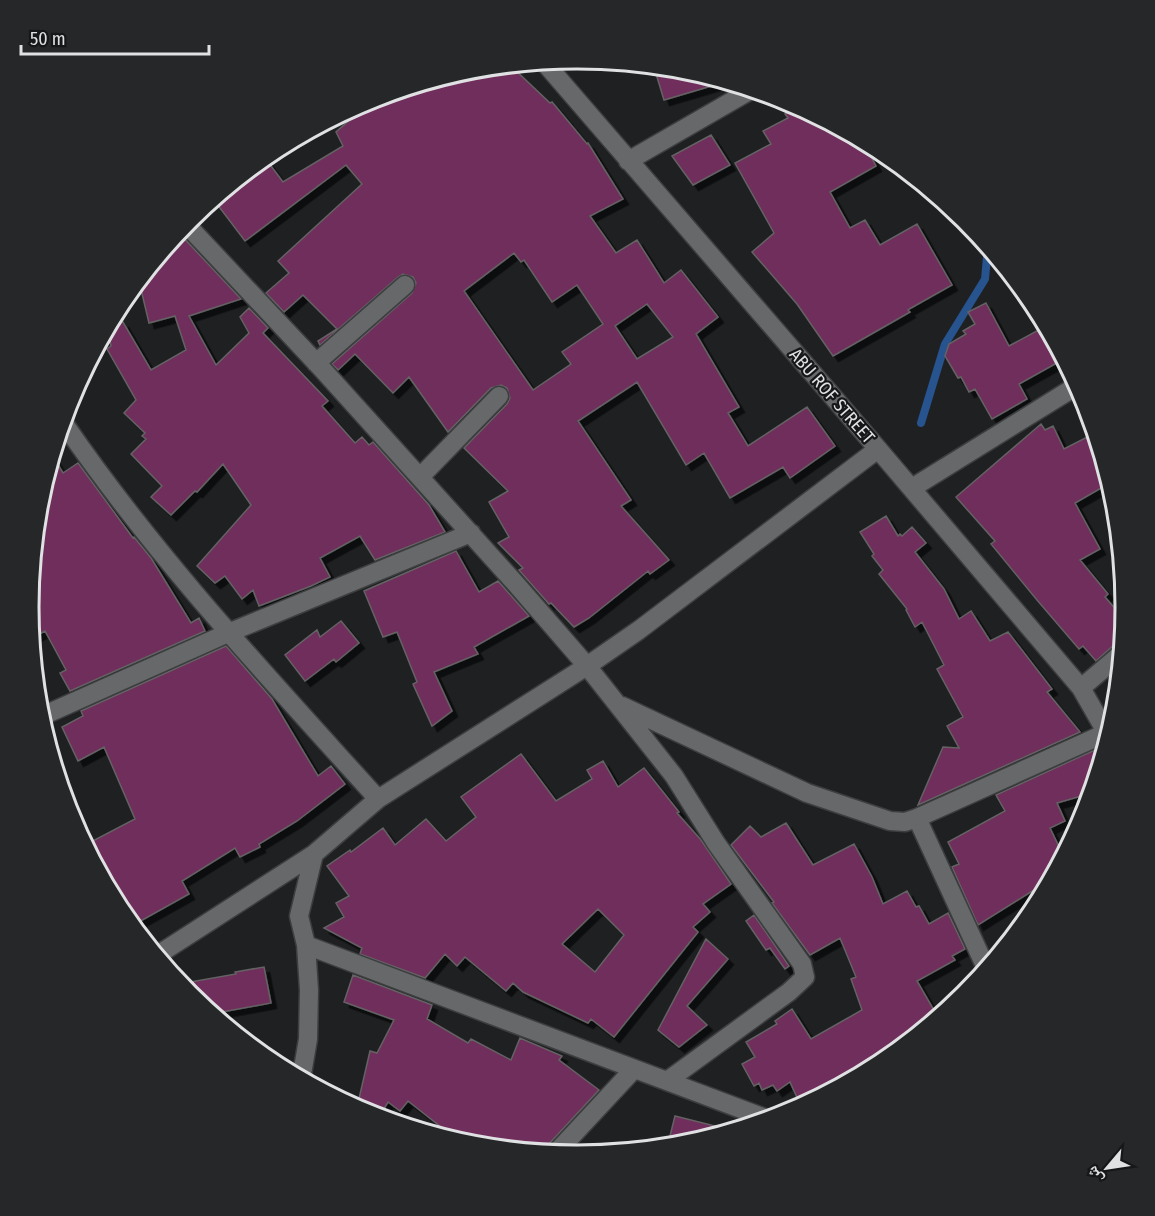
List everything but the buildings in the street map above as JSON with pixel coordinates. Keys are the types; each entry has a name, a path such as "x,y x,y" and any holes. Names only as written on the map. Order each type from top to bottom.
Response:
{"street":[{"name":"ABU ROF STREET","path":"551,70 1082,688 1103,727"},
{"path":"628,161 739,94"},
{"path":"193,231 471,533 619,704 674,776 717,843 802,964 805,977 789,992 667,1081"},
{"path":"316,363 405,285"},
{"path":"912,488 1070,391"},
{"path":"420,477 499,396"},
{"path":"69,431 128,511 228,633 378,799"},
{"path":"163,951 314,854 378,799 587,666 639,630 878,449"},
{"path":"49,713 228,633 471,533"},
{"path":"1082,688 1113,661"},
{"path":"619,704 807,793 890,821 905,822 917,818 1100,738"},
{"path":"917,818 983,962"},
{"path":"303,1071 308,1039 306,945 300,916 314,854"},
{"path":"306,945 758,1115"},
{"path":"563,1146 634,1069"}],"waterway":[{"path":"921,423 945,344 985,279 987,259"}]}
